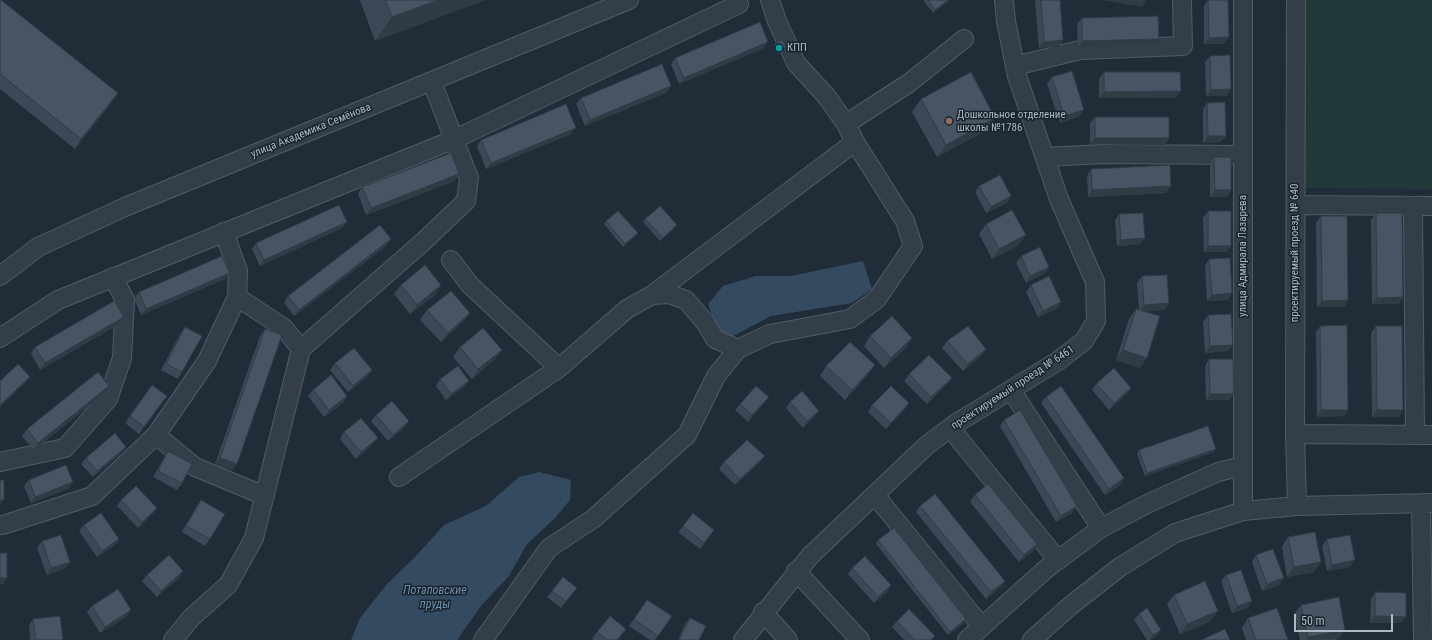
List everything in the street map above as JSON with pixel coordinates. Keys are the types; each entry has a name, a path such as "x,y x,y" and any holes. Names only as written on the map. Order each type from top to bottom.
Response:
{"street":[{"name":"улица Академика Семёнова","path":"0,276 38,247 125,207 629,0"},
{"path":"483,640 549,548 593,519 687,435 716,376 738,349 770,334 850,319 877,299 913,246 905,221 855,142 846,124 827,97 796,62 777,21 770,0"},
{"name":"проектируемый проезд № 6461","path":"743,640 763,612 810,556 926,446 950,428 1058,361 1084,341 1096,321 1095,282 1059,199 1044,157 1015,66 1006,21 1004,0"},
{"path":"1015,66 1080,50 1183,46 1182,0"},
{"name":"улица Адмирала Лазарева","path":"1243,0 1243,511"},
{"name":"проектируемый проезд № 640","path":"1296,0 1295,434 1297,506"},
{"path":"0,338 58,300 455,139 738,2"},
{"path":"846,124 909,83 964,39"},
{"path":"173,640 192,618 228,585 254,538 301,349 466,201 469,178 432,82"},
{"path":"399,477 559,368 627,309 652,295 855,142"},
{"path":"1044,157 1104,154 1243,155"},
{"path":"1296,205 1432,206"},
{"path":"1295,434 1424,435 1413,206"},
{"path":"0,525 3,526 92,496 156,435 207,361 237,297 238,271 224,232"},
{"path":"451,260 470,285 559,368"},
{"path":"0,462 65,448 108,399 122,358 125,300 113,277"},
{"path":"652,295 669,294 686,300 705,322 715,339 738,349"},
{"path":"237,297 284,328 301,349"},
{"path":"1011,390 1101,528"},
{"path":"950,428 1058,560"},
{"path":"156,435 195,467 265,496"},
{"path":"967,640 1058,560 1101,528 1149,503 1218,472 1243,466"},
{"path":"876,495 982,627"},
{"path":"1032,640 1070,606 1120,567 1175,533 1243,511 1297,506 1427,503 1423,640"},
{"path":"796,572 860,640"},
{"path":"763,612 788,640"}],"green space":[{"path":"1301,0 1432,0 1432,189 1302,188"}],"water":[{"path":"863,261 872,289 852,303 771,316 729,338 718,331 708,304 723,286 756,276 791,276"},
{"name":"Потаповские пруды","path":"539,472 571,480 570,500 555,518 527,544 509,576 481,606 457,640 351,640 360,618 387,584 414,558 444,525 486,506 519,477"}],"building":[{"path":"0,0 118,93 81,139 0,74"},
{"path":"385,0 438,0 392,17"},
{"path":"928,0 948,0 935,10"},
{"path":"1041,0 1060,0 1063,40 1044,42"},
{"path":"1208,0 1228,0 1229,37 1209,38"},
{"path":"1158,16 1159,39 1082,41 1082,18"},
{"path":"760,22 768,42 684,78 675,58"},
{"path":"783,40 786,48 780,50 776,42"},
{"path":"1230,55 1231,89 1211,90 1210,56"},
{"path":"662,64 671,86 590,120 581,98"},
{"path":"1072,71 1084,110 1064,116 1052,77"},
{"name":"Дошкольное отделение школы №1786","path":"971,72 995,118 946,145 921,99"},
{"path":"1104,72 1180,72 1181,91 1104,92"},
{"path":"1225,102 1226,136 1208,136 1207,103"},
{"path":"566,104 576,128 491,163 481,140"},
{"path":"1095,117 1169,117 1169,138 1095,138"},
{"path":"451,153 459,174 371,208 362,187"},
{"path":"1214,157 1231,157 1231,190 1215,190"},
{"path":"1170,165 1171,186 1092,190 1091,169"},
{"path":"1000,175 1011,196 991,207 979,186"},
{"path":"339,205 347,222 264,260 256,243"},
{"path":"660,206 677,225 663,238 645,219"},
{"path":"1012,210 1026,235 999,249 986,224"},
{"path":"618,211 638,233 625,244 606,221"},
{"path":"1208,211 1231,211 1231,246 1208,246"},
{"path":"1143,213 1145,238 1121,240 1119,214"},
{"path":"1376,213 1402,213 1403,297 1377,298"},
{"path":"1321,216 1347,216 1348,300 1322,301"},
{"path":"380,225 391,239 299,310 288,296"},
{"path":"1040,247 1049,267 1030,276 1021,256"},
{"path":"222,256 230,273 146,309 139,292"},
{"path":"1230,258 1232,293 1212,295 1209,259"},
{"path":"425,265 441,285 417,305 401,285"},
{"path":"1167,275 1169,303 1144,305 1142,276"},
{"path":"1049,276 1061,302 1043,311 1031,285"},
{"path":"451,291 470,313 448,333 427,310"},
{"path":"114,301 124,317 45,363 35,347"},
{"path":"1136,309 1160,316 1147,358 1123,350"},
{"path":"1231,314 1233,345 1210,346 1208,315"},
{"path":"892,316 912,338 891,358 870,336"},
{"path":"1347,325 1348,410 1321,410 1320,326"},
{"path":"968,326 986,349 968,364 947,341"},
{"path":"1376,326 1402,326 1403,410 1377,410"},
{"path":"185,327 202,336 182,372 166,364"},
{"path":"483,328 502,350 478,369 460,347"},
{"path":"265,329 282,335 237,464 220,458"},
{"path":"850,342 875,365 852,390 826,366"},
{"path":"354,348 372,370 353,386 335,363"},
{"path":"929,355 952,378 931,397 909,374"},
{"path":"1209,359 1233,359 1234,394 1210,394"},
{"path":"18,364 30,377 0,405 0,381"},
{"path":"458,366 469,381 451,394 440,379"},
{"path":"1114,368 1131,388 1114,403 1096,384"},
{"path":"98,372 109,386 38,443 27,429"},
{"path":"331,375 347,396 329,410 313,390"},
{"path":"152,385 167,396 144,427 130,416"},
{"path":"756,386 769,397 752,415 740,404"},
{"path":"891,386 909,403 891,423 872,405"},
{"path":"1061,386 1124,478 1109,489 1046,397"},
{"path":"802,391 819,411 807,421 790,402"},
{"path":"392,401 409,421 393,435 376,415"},
{"path":"1020,410 1077,506 1061,516 1004,420"},
{"path":"361,418 378,438 361,452 344,432"},
{"path":"1208,426 1216,449 1147,473 1139,450"},
{"path":"115,433 126,447 97,471 86,458"},
{"path":"747,440 765,456 740,479 724,462"},
{"path":"168,451 192,464 182,483 158,471"},
{"path":"66,465 73,482 35,497 29,480"},
{"path":"0,480 4,480 4,500 0,500"},
{"path":"988,484 1037,544 1024,555 975,495"},
{"path":"136,486 157,508 142,522 121,500"},
{"path":"935,494 1005,581 991,592 920,506"},
{"path":"201,500 225,514 210,539 186,526"},
{"path":"101,513 119,539 102,551 84,525"},
{"path":"693,513 714,530 704,543 683,526"},
{"path":"894,528 966,619 950,632 878,540"},
{"path":"1315,532 1321,562 1294,567 1288,537"},
{"path":"61,535 70,562 51,568 42,541"},
{"path":"1350,535 1355,560 1332,565 1327,539"},
{"path":"1273,549 1284,578 1267,584 1256,555"},
{"path":"0,553 7,553 7,578 0,578"},
{"path":"169,555 183,571 161,591 147,575"},
{"path":"865,556 891,585 878,597 852,568"},
{"path":"1241,570 1252,601 1237,606 1226,575"},
{"path":"563,577 577,588 566,601 552,591"},
{"path":"1205,581 1218,611 1187,624 1174,595"},
{"path":"118,589 131,610 105,627 92,606"},
{"path":"1375,592 1406,593 1406,617 1375,616"},
{"path":"1339,597 1345,630 1308,637 1301,605"},
{"path":"647,600 672,616 658,636 634,619"},
{"path":"1147,608 1161,630 1153,635 1139,614"},
{"path":"1277,608 1288,640 1256,640 1248,618"},
{"path":"909,609 935,636 931,640 915,640 897,621"},
{"path":"60,616 63,640 36,640 33,619"},
{"path":"610,616 626,629 617,640 607,640 597,632"},
{"path":"690,618 706,626 699,640 679,640"},
{"path":"1225,629 1230,640 1201,640"}],"place":[{"name":"КПП","path":"779,48"},
{"name":"Дошкольное отделение школы №1786","path":"949,121"}]}
